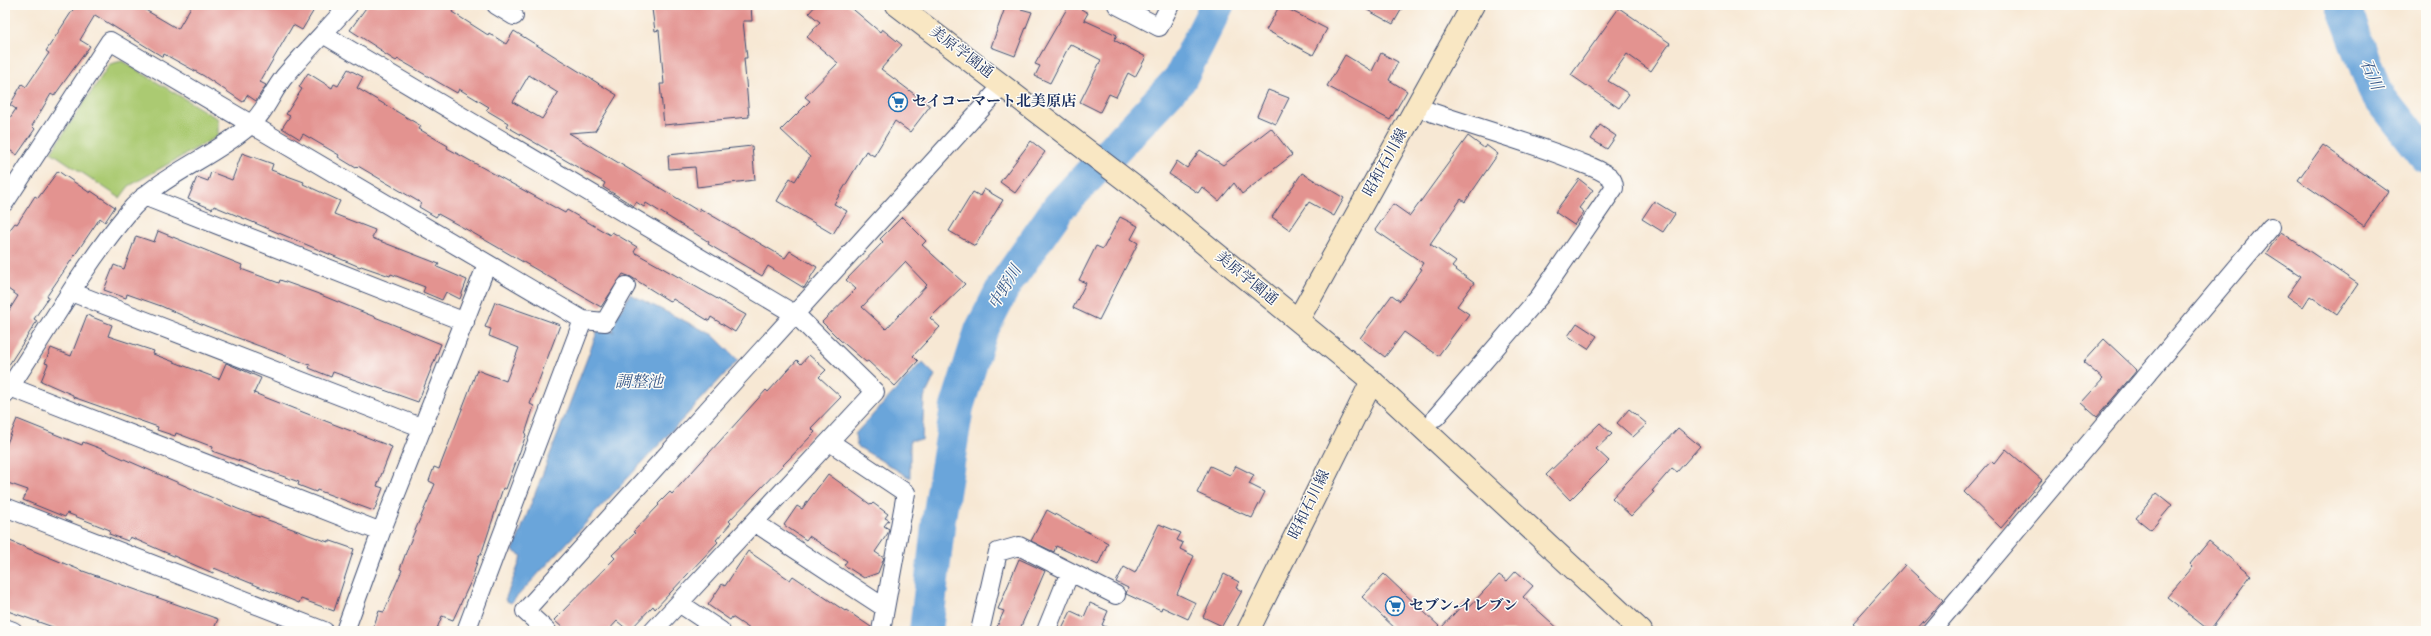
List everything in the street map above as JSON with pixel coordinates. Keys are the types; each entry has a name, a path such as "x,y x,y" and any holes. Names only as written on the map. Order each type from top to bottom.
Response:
{"street":[{"path":"349,5 283,78 252,124 228,144 162,182 144,196 127,214 71,292 7,389 381,532"},
{"path":"496,5 514,16"},
{"name":"美原学園通","path":"897,5 1120,176 1372,381 1641,631"},
{"path":"1117,5 1159,27 1170,5"},
{"name":"昭和石川線","path":"1298,320 1473,5"},
{"path":"323,34 796,315 875,392 653,631"},
{"path":"5,202 10,183 110,41 583,320 605,322 626,286"},
{"path":"547,631 525,611 796,315 1003,85"},
{"path":"1416,107 1471,127 1544,148 1596,170 1611,178 1614,183 1614,188 1540,296 1436,418"},
{"path":"144,196 465,322"},
{"path":"1931,631 2271,228"},
{"path":"345,631 381,532 487,264"},
{"path":"71,292 422,428"},
{"path":"466,631 583,320"},
{"name":"昭和石川線","path":"1248,631 1372,381"},
{"path":"830,442 906,494 881,631"},
{"path":"5,506 324,631"},
{"path":"754,522 885,608"},
{"path":"980,631 998,552 1019,546 1116,595"},
{"path":"1046,631 1070,572"},
{"path":"679,604 721,631"},
{"path":"5,628 13,631"}],"green space":[{"path":"122,61 218,119 218,136 129,186 120,198 51,152 110,64"}],"water":[{"name":"調整池","path":"630,294 713,335 738,360 511,603 505,600 522,556 513,551 598,330 614,332 612,325"},
{"path":"922,362 935,375 924,398 922,440 910,440 910,478 857,446 855,434"}],"building":[{"path":"76,5 137,5 178,29 192,5 317,5 302,30 293,25 260,82 266,85 256,101 247,95 243,102 204,76 164,54 163,57 95,15 80,40 90,46 54,96 51,94 32,126 35,129 17,155 5,147 5,125 16,109 10,105 22,84 26,87 49,53 46,51"},
{"path":"368,5 456,5 452,12 488,35 489,33 506,44 514,31 617,95 595,131 569,133 700,212 699,208 785,258 790,251 817,267 804,288 768,266 762,276 708,244 709,242 646,203 644,207 636,202 634,206 603,187 605,183 506,126 508,123 486,110 489,107 459,89 457,93 398,59 396,61 350,30","holes":["529,75 558,93 542,119 513,102"]},
{"path":"691,5 751,5 752,21 743,21 747,58 744,58 749,117 664,125 660,84 664,84 659,30 655,31 652,9"},
{"path":"816,5 848,5 880,32 882,29 902,45 881,69 930,106 910,132 895,121 874,156 866,151 834,204 847,211 833,234 777,201 790,178 795,181 810,157 781,130 810,101 805,97 838,63 807,37 820,22 809,13"},
{"path":"1006,5 1032,12 1015,56 991,47"},
{"path":"1069,5 1074,5 1088,13 1084,20 1117,35 1114,40 1146,57 1135,77 1128,73 1116,97 1109,94 1100,112 1080,102 1101,60 1070,44 1050,83 1035,76 1040,66 1035,64"},
{"path":"1280,5 1327,29 1313,55 1266,30"},
{"path":"1358,5 1404,5 1393,24"},
{"path":"1619,8 1670,43 1651,71 1627,54 1608,81 1629,94 1619,108 1571,75"},
{"path":"1381,53 1398,62 1389,80 1407,91 1390,120 1327,86 1345,55 1372,71"},
{"path":"348,69 363,77 357,88 421,126 419,129 448,146 447,148 565,213 567,210 610,235 612,232 637,247 634,252 746,315 735,332 711,317 709,321 673,299 671,302 631,277 623,274 601,307 473,233 438,214 436,217 419,207 421,203 358,166 356,168 338,157 339,155 303,134 300,139 282,128 290,116 286,114 302,89 299,87 308,73 332,88 334,84 338,86"},
{"path":"1268,90 1289,98 1276,124 1257,116"},
{"path":"1600,125 1616,136 1607,149 1591,139"},
{"path":"1271,128 1292,155 1242,194 1234,183 1219,201 1202,187 1198,193 1169,174 1177,161 1187,168 1200,150 1223,165"},
{"path":"1468,136 1484,148 1486,145 1498,154 1465,202 1461,199 1430,244 1456,262 1452,267 1474,283 1457,306 1469,314 1438,356 1404,332 1385,357 1360,338 1392,295 1400,301 1422,269 1420,268 1423,263 1375,230 1393,204 1410,216"},
{"path":"1031,141 1045,152 1015,193 1000,182"},
{"path":"2323,145 2388,191 2364,226 2298,180"},
{"path":"752,146 755,180 697,187 695,167 669,169 668,155"},
{"path":"242,153 273,164 271,170 304,182 303,184 340,201 334,214 375,230 372,238 439,264 437,267 467,280 460,299 446,292 442,300 423,292 425,287 391,274 390,276 361,266 360,267 214,206 212,209 188,199 197,177 208,181 211,172 232,180"},
{"path":"58,171 90,193 91,191 115,207 105,222 100,218 47,296 49,297 34,319 37,321 5,371 5,317 18,296 5,287 5,236 15,223 17,224 35,196 38,198"},
{"path":"1302,173 1344,198 1334,216 1309,202 1290,230 1272,217"},
{"path":"1579,179 1593,190 1579,208 1584,212 1574,225 1555,212"},
{"path":"984,189 1003,200 975,246 949,231 973,192 980,196"},
{"path":"1654,201 1675,214 1663,232 1642,219"},
{"path":"902,217 926,241 922,245 965,284 930,318 940,327 913,356 918,361 895,386 868,361 866,362 840,340 822,322 856,289 846,280 883,242 880,239","holes":["905,262 927,285 886,329 862,307"]},
{"path":"1120,217 1138,226 1131,239 1138,243 1099,320 1073,308 1086,283 1079,280 1096,246 1103,249"},
{"path":"158,231 242,265 241,269 279,283 280,280 316,293 441,344 418,402 333,372 331,377 309,368 310,365 206,326 161,306 127,294 126,298 104,290 114,265 124,269 136,236 154,242"},
{"path":"2281,232 2358,284 2337,315 2310,296 2303,307 2287,296 2301,276 2266,253"},
{"path":"495,302 560,325 530,404 534,406 525,434 526,435 506,489 503,488 472,579 453,620 442,616 436,631 372,631 379,611 384,612 402,570 400,569 408,547 435,484 429,481 434,467 439,469 477,370 506,381 519,348 489,336 491,329 485,327"},
{"path":"87,315 112,325 108,336 154,351 153,354 219,379 226,363 261,378 254,393 392,447 377,486 383,488 374,511 317,490 316,492 298,485 299,482 212,451 213,447 176,433 175,436 157,430 158,427 73,397 73,395 41,381 48,364 45,363 51,348 71,356"},
{"path":"1577,323 1597,336 1588,349 1568,336"},
{"path":"2104,339 2137,370 2097,417 2081,403 2103,379 2083,362"},
{"path":"809,355 826,370 819,377 841,397 811,428 815,432 729,521 731,523 716,540 718,542 655,609 653,606 629,631 617,621 608,631 566,631 554,620 615,558 612,555 635,533 633,532 659,505 658,504 670,492 672,494 766,390 768,392 797,360 801,364"},
{"path":"1629,409 1647,424 1633,437 1617,423"},
{"path":"17,419 82,445 83,442 99,448 238,509 328,542 328,540 354,549 334,611 301,599 299,603 214,568 213,573 130,537 128,541 109,534 110,530 67,513 65,517 23,500 28,490 5,482 5,448"},
{"path":"1600,423 1612,434 1596,449 1609,461 1570,500 1546,475"},
{"path":"1678,428 1700,446 1677,472 1672,468 1652,491 1654,492 1631,516 1612,498"},
{"path":"2006,449 2042,480 2001,528 1964,492 1991,461 1994,464"},
{"path":"1210,466 1230,475 1236,466 1254,475 1249,484 1265,492 1252,518 1197,493"},
{"path":"828,474 871,505 873,503 888,514 885,518 889,520 884,526 889,529 888,533 875,552 884,558 878,573 864,578 844,565 847,561 809,536 806,540 784,525 797,506 802,509"},
{"path":"2157,493 2172,505 2151,530 2136,518"},
{"path":"1047,510 1108,543 1098,565 1056,546 1054,552 1031,541"},
{"path":"1159,524 1181,533 1177,540 1183,543 1180,549 1194,556 1177,594 1196,603 1188,619 1162,607 1161,610 1126,594 1128,588 1116,582 1124,567 1135,573"},
{"path":"5,539 80,570 218,619 213,631 64,631 5,610"},
{"path":"2209,541 2251,575 2210,631 2167,597 2193,567 2190,564"},
{"path":"748,551 790,580 793,576 845,611 846,610 871,627 871,631 753,631 732,617 730,620 708,605 722,584 725,586"},
{"path":"1019,559 1045,571 1019,631 995,631 1004,611 998,609"},
{"path":"1905,565 1943,600 1915,631 1862,631 1853,623"},
{"path":"1516,571 1533,586 1523,597 1561,631 1398,631 1362,597 1384,574 1441,628 1465,602 1470,606 1499,575 1507,581"},
{"path":"1224,574 1239,582 1236,588 1242,591 1222,626 1203,617"},
{"path":"1090,603 1108,611 1102,625 1114,631 1061,631 1071,611 1084,617"}],"waterway":[{"name":"中野川","path":"926,631 939,518 957,407 981,331 1004,286 1059,207 1180,79 1217,5"},
{"name":"石川","path":"2343,5 2375,91 2426,156"}],"place":[{"name":"セイコーマート北美原店","path":"898,102"},
{"name":"セブン-イレブン","path":"1395,606"}]}
